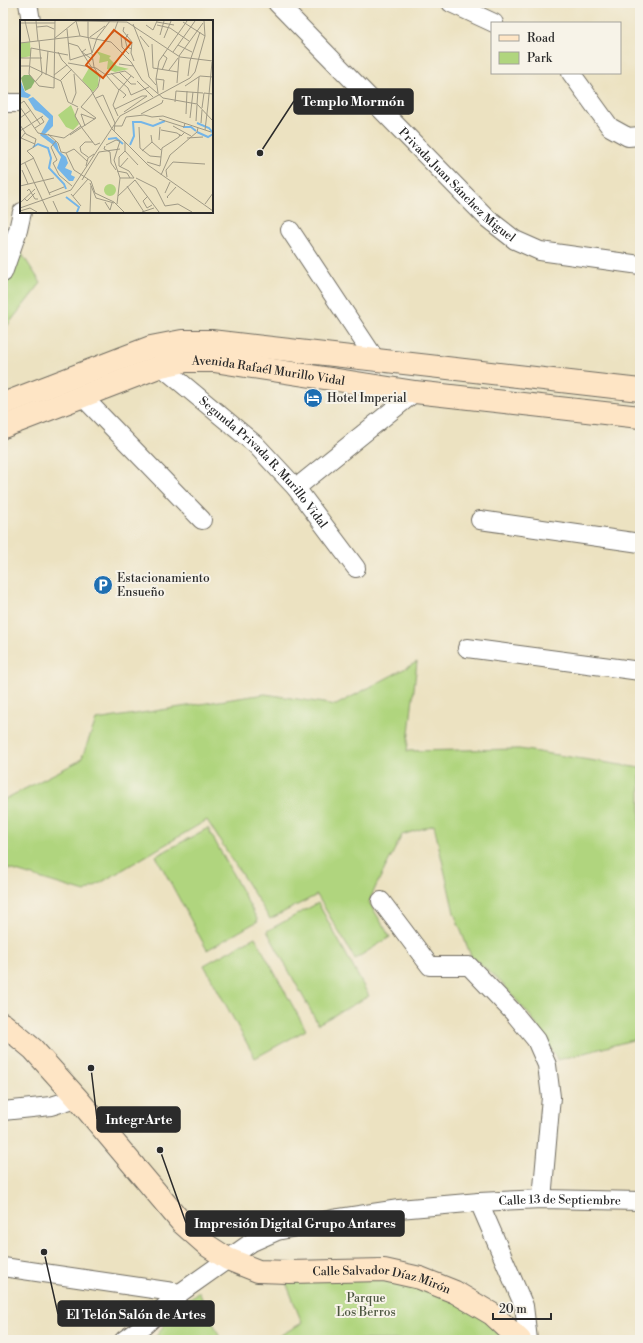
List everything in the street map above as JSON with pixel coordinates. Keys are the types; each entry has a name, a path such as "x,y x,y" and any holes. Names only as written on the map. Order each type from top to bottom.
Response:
{"main road":[{"name":"Avenida Rafaél Murillo Vidal","path":"3,404 151,347 182,341 212,341 640,390"},
{"name":"Avenida Rafaél Murillo Vidal","path":"3,427 161,366 186,361 214,361 415,392 640,417"},
{"name":"Calle Salvador Díaz Mirón","path":"3,1024 33,1049 77,1098 182,1223 208,1246 228,1259 258,1271 289,1272 384,1270 420,1278 455,1292 492,1314 520,1340"}],"street":[{"path":"28,3 31,20"},
{"name":"Privada Juan Sánchez Miguel","path":"277,3 488,219 515,240 540,251 640,265"},
{"path":"451,3 492,22"},
{"path":"572,74 610,127 628,137 640,136"},
{"path":"3,103 20,103"},
{"path":"3,273 18,230 22,213"},
{"path":"290,230 376,360"},
{"name":"Segunda Privada R. Murillo Vidal","path":"161,366 256,445 296,488 356,568"},
{"path":"296,488 415,392"},
{"path":"82,396 202,520"},
{"path":"480,520 640,543"},
{"path":"467,648 640,671"},
{"path":"381,901 430,966 469,966 513,1012 536,1040 547,1065 551,1096 542,1198"},
{"path":"3,1111 51,1106 77,1098"},
{"name":"Calle 13 de Septiembre","path":"124,1340 145,1325 180,1292 252,1242 277,1231 399,1209 479,1202 542,1198 640,1200"},
{"path":"479,1202 524,1306 528,1340"},
{"path":"3,1267 180,1292"}],"green space":[{"path":"18,248 41,283 3,331 3,289"},
{"path":"417,662 407,751 519,749 640,768 640,1038 558,1060 532,1018 499,980 471,956 454,913 434,825 402,835 369,902 390,937 355,959 317,895 270,919 207,820 85,892 3,867 3,800 81,760 96,720 265,694 336,705"},
{"path":"208,828 258,921 207,950 156,856"},
{"path":"318,903 369,996 318,1024 267,931"},
{"path":"255,937 306,1030 255,1058 204,965"},
{"name":"Parque Los Berros","path":"307,1272 435,1284 519,1340 272,1340 302,1323 285,1280"},
{"path":"199,1292 221,1340 154,1340 175,1308"}],"place":[{"name":"Templo Mormón","path":"260,153"},
{"name":"Hotel Imperial","path":"313,398"},
{"name":"Estacionamiento Ensueño","path":"103,585"},
{"name":"IntegrArte","path":"91,1068"},
{"name":"Impresión Digital Grupo Antares","path":"160,1150"},
{"name":"El Telón Salón de Artes","path":"44,1252"}]}
